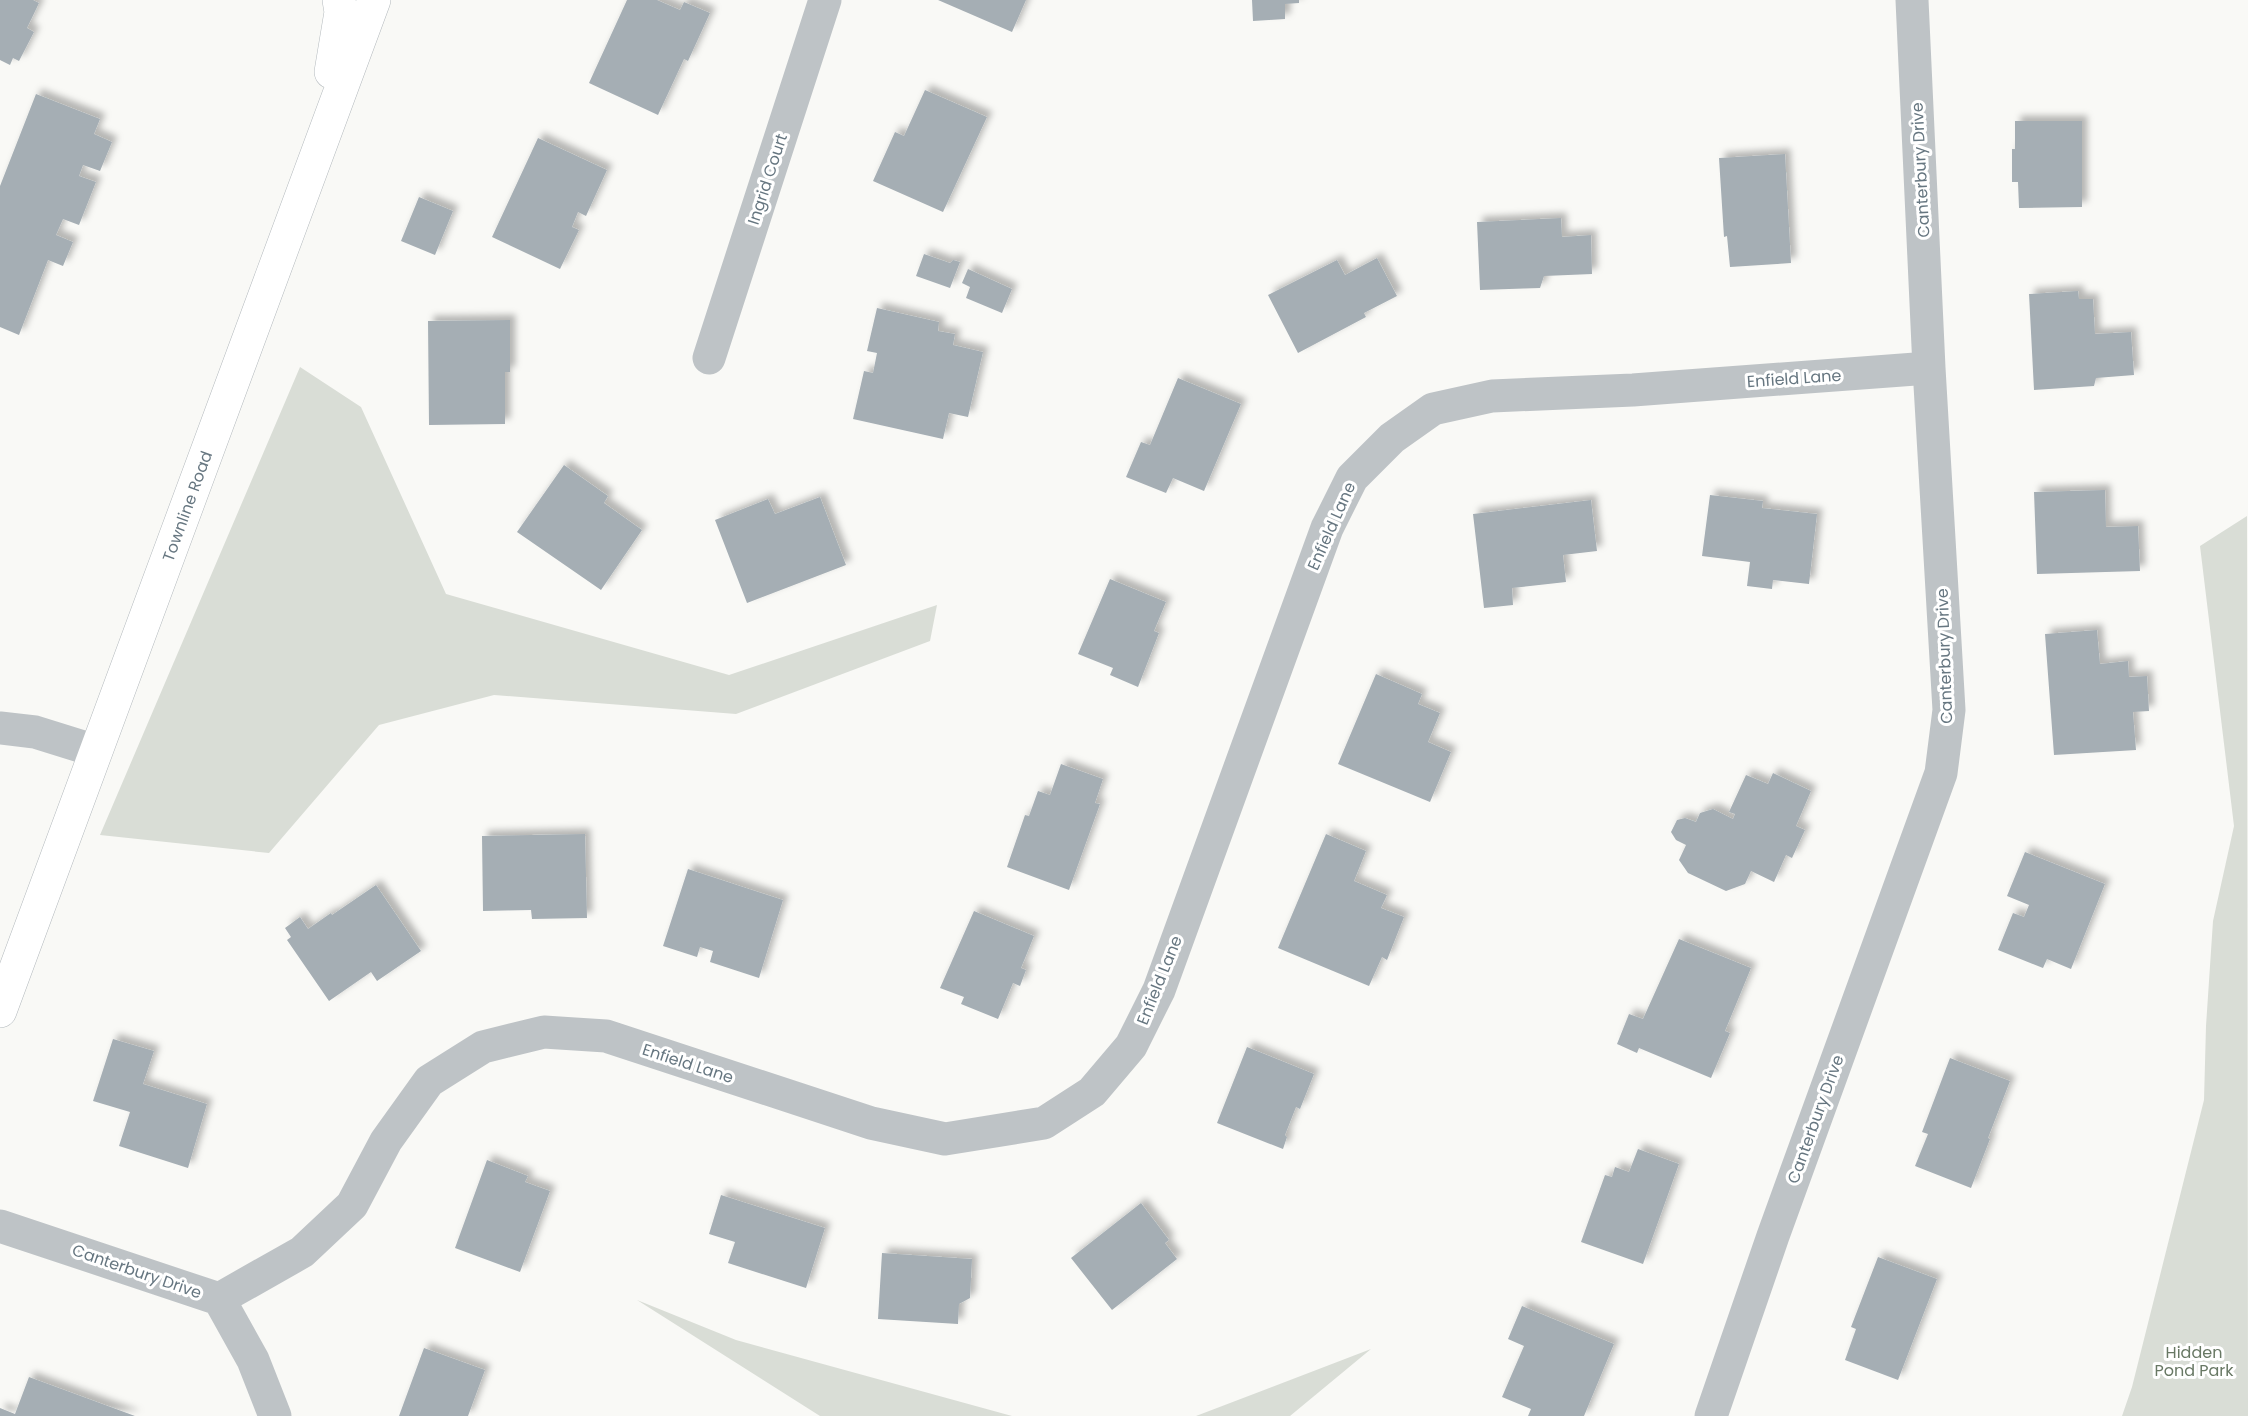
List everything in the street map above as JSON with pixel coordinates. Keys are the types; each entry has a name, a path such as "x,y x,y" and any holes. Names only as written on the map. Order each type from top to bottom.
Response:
{"street":[{"path":"295,213 326,96 341,12 339,0"},
{"name":"Townline Road","path":"0,1011 374,0"},
{"name":"Ingrid Court","path":"709,358 825,0"},
{"name":"Canterbury Drive","path":"1711,1416 1773,1236 1941,773 1949,710 1929,368 1912,0"},
{"name":"Enfield Lane","path":"219,1299 302,1252 352,1205 386,1141 429,1081 483,1047 544,1032 606,1036 871,1123 945,1139 1044,1123 1092,1092 1131,1046 1159,990 1327,528 1352,478 1392,438 1433,409 1492,396 1633,390 1929,368"},
{"path":"0,728 35,732 96,752"},
{"name":"Canterbury Drive","path":"0,1226 219,1299 253,1360 274,1416"}],"green space":[{"path":"300,367 361,407 446,594 729,675 937,605 930,641 736,714 494,695 379,725 269,853 100,835"},
{"name":"Hidden Pond Park","path":"2247,516 2248,1416 2122,1416 2132,1387 2204,1100 2213,921 2234,826 2200,546"},
{"path":"637,1300 736,1340 1012,1416 820,1416"},
{"path":"1371,1349 1290,1416 1196,1416"}],"building":[{"path":"0,0 33,0 39,3 27,28 34,32 19,61 13,58 10,65 0,60"},
{"path":"627,0 657,0 680,10 684,2 710,13 688,61 684,59 658,115 589,83"},
{"path":"938,0 1026,0 1012,32"},
{"path":"1252,0 1299,0 1299,3 1285,4 1285,19 1253,21"},
{"path":"925,90 987,117 943,212 873,181 895,132 904,136"},
{"path":"36,94 100,119 94,134 112,142 100,171 83,165 79,176 96,182 79,225 63,219 56,235 73,242 63,266 48,260 19,335 0,327 0,186"},
{"path":"2015,121 2082,121 2082,207 2019,208 2018,182 2012,182"},
{"path":"538,138 607,170 586,216 578,212 572,227 579,230 560,269 492,237"},
{"path":"1785,154 1791,263 1730,267 1727,236 1724,237 1719,158"},
{"path":"419,197 453,211 435,255 401,241"},
{"path":"1561,218 1562,237 1591,235 1592,274 1544,276 1540,288 1480,290 1477,222"},
{"path":"924,254 950,263 953,260 960,262 950,288 916,276"},
{"path":"1377,258 1397,296 1364,313 1366,317 1298,353 1268,295 1337,260 1345,275"},
{"path":"968,269 1012,289 1002,313 966,298 970,287 962,283"},
{"path":"2078,291 2079,299 2093,299 2095,334 2131,332 2134,375 2096,378 2094,386 2034,390 2029,294"},
{"path":"877,308 939,322 938,331 955,334 953,345 983,352 968,417 949,413 943,439 853,419 864,371 873,373 877,353 867,351"},
{"path":"510,320 510,372 505,372 505,424 429,425 428,321"},
{"path":"1178,378 1241,404 1204,491 1173,478 1166,493 1126,477 1141,442 1150,445"},
{"path":"564,465 608,496 604,503 642,530 601,590 517,532"},
{"path":"2105,490 2106,527 2138,526 2140,571 2037,574 2034,492"},
{"path":"1710,495 1763,501 1762,508 1817,514 1809,584 1773,580 1772,589 1747,586 1750,562 1702,556"},
{"path":"820,497 846,565 747,603 715,520 768,499 775,514"},
{"path":"1591,500 1597,551 1563,555 1566,582 1512,588 1513,605 1484,608 1473,514"},
{"path":"1110,579 1166,602 1154,631 1159,633 1138,687 1110,675 1113,668 1078,654"},
{"path":"2097,630 2100,664 2128,661 2129,677 2147,676 2149,711 2133,712 2136,750 2054,755 2045,634"},
{"path":"1376,674 1422,694 1418,704 1440,713 1428,742 1451,752 1430,802 1338,764"},
{"path":"1061,764 1103,779 1095,803 1100,804 1069,890 1007,867 1025,815 1029,816 1038,791 1050,795"},
{"path":"1773,773 1811,791 1796,826 1805,830 1792,858 1786,855 1774,882 1751,871 1745,884 1726,891 1688,873 1679,860 1686,845 1676,840 1671,832 1677,820 1685,818 1696,822 1700,813 1713,809 1733,819 1735,814 1729,812 1746,775 1768,784"},
{"path":"585,834 587,918 532,919 531,910 483,911 482,836"},
{"path":"1326,834 1366,851 1354,881 1387,895 1381,908 1404,917 1387,960 1382,957 1369,986 1278,948"},
{"path":"2025,852 2105,884 2071,969 2047,959 2043,968 1998,950 2013,913 2024,917 2029,905 2007,896"},
{"path":"688,869 783,900 759,978 710,962 713,951 700,947 697,957 663,946"},
{"path":"376,885 421,951 377,981 371,972 329,1001 287,940 291,937 285,928 300,917 308,929"},
{"path":"974,911 1034,936 1021,968 1026,970 1020,986 1013,983 998,1019 961,1004 964,997 940,988"},
{"path":"1679,939 1751,968 1725,1031 1730,1033 1711,1078 1639,1048 1637,1053 1617,1044 1629,1014 1643,1019"},
{"path":"113,1039 154,1051 143,1084 207,1104 188,1168 119,1146 130,1112 93,1101"},
{"path":"1247,1047 1314,1074 1300,1109 1296,1107 1285,1135 1287,1137 1283,1149 1217,1123"},
{"path":"1950,1058 2010,1081 1971,1188 1915,1166 1928,1134 1922,1132"},
{"path":"1638,1149 1679,1164 1643,1264 1581,1242 1605,1175 1612,1177 1615,1167 1629,1172"},
{"path":"487,1160 528,1176 525,1182 550,1191 520,1272 455,1248"},
{"path":"721,1195 825,1228 806,1288 728,1263 735,1242 709,1234"},
{"path":"1141,1203 1169,1240 1165,1243 1177,1259 1112,1310 1071,1258"},
{"path":"882,1253 972,1259 970,1298 959,1304 958,1324 878,1319"},
{"path":"1878,1257 1937,1279 1898,1380 1845,1360 1856,1329 1851,1327"},
{"path":"1522,1306 1614,1344 1584,1416 1528,1416 1531,1409 1502,1397 1524,1346 1508,1339"},
{"path":"424,1348 485,1370 468,1416 399,1416"},
{"path":"29,1377 135,1416 0,1416 0,1408 15,1414"}]}
